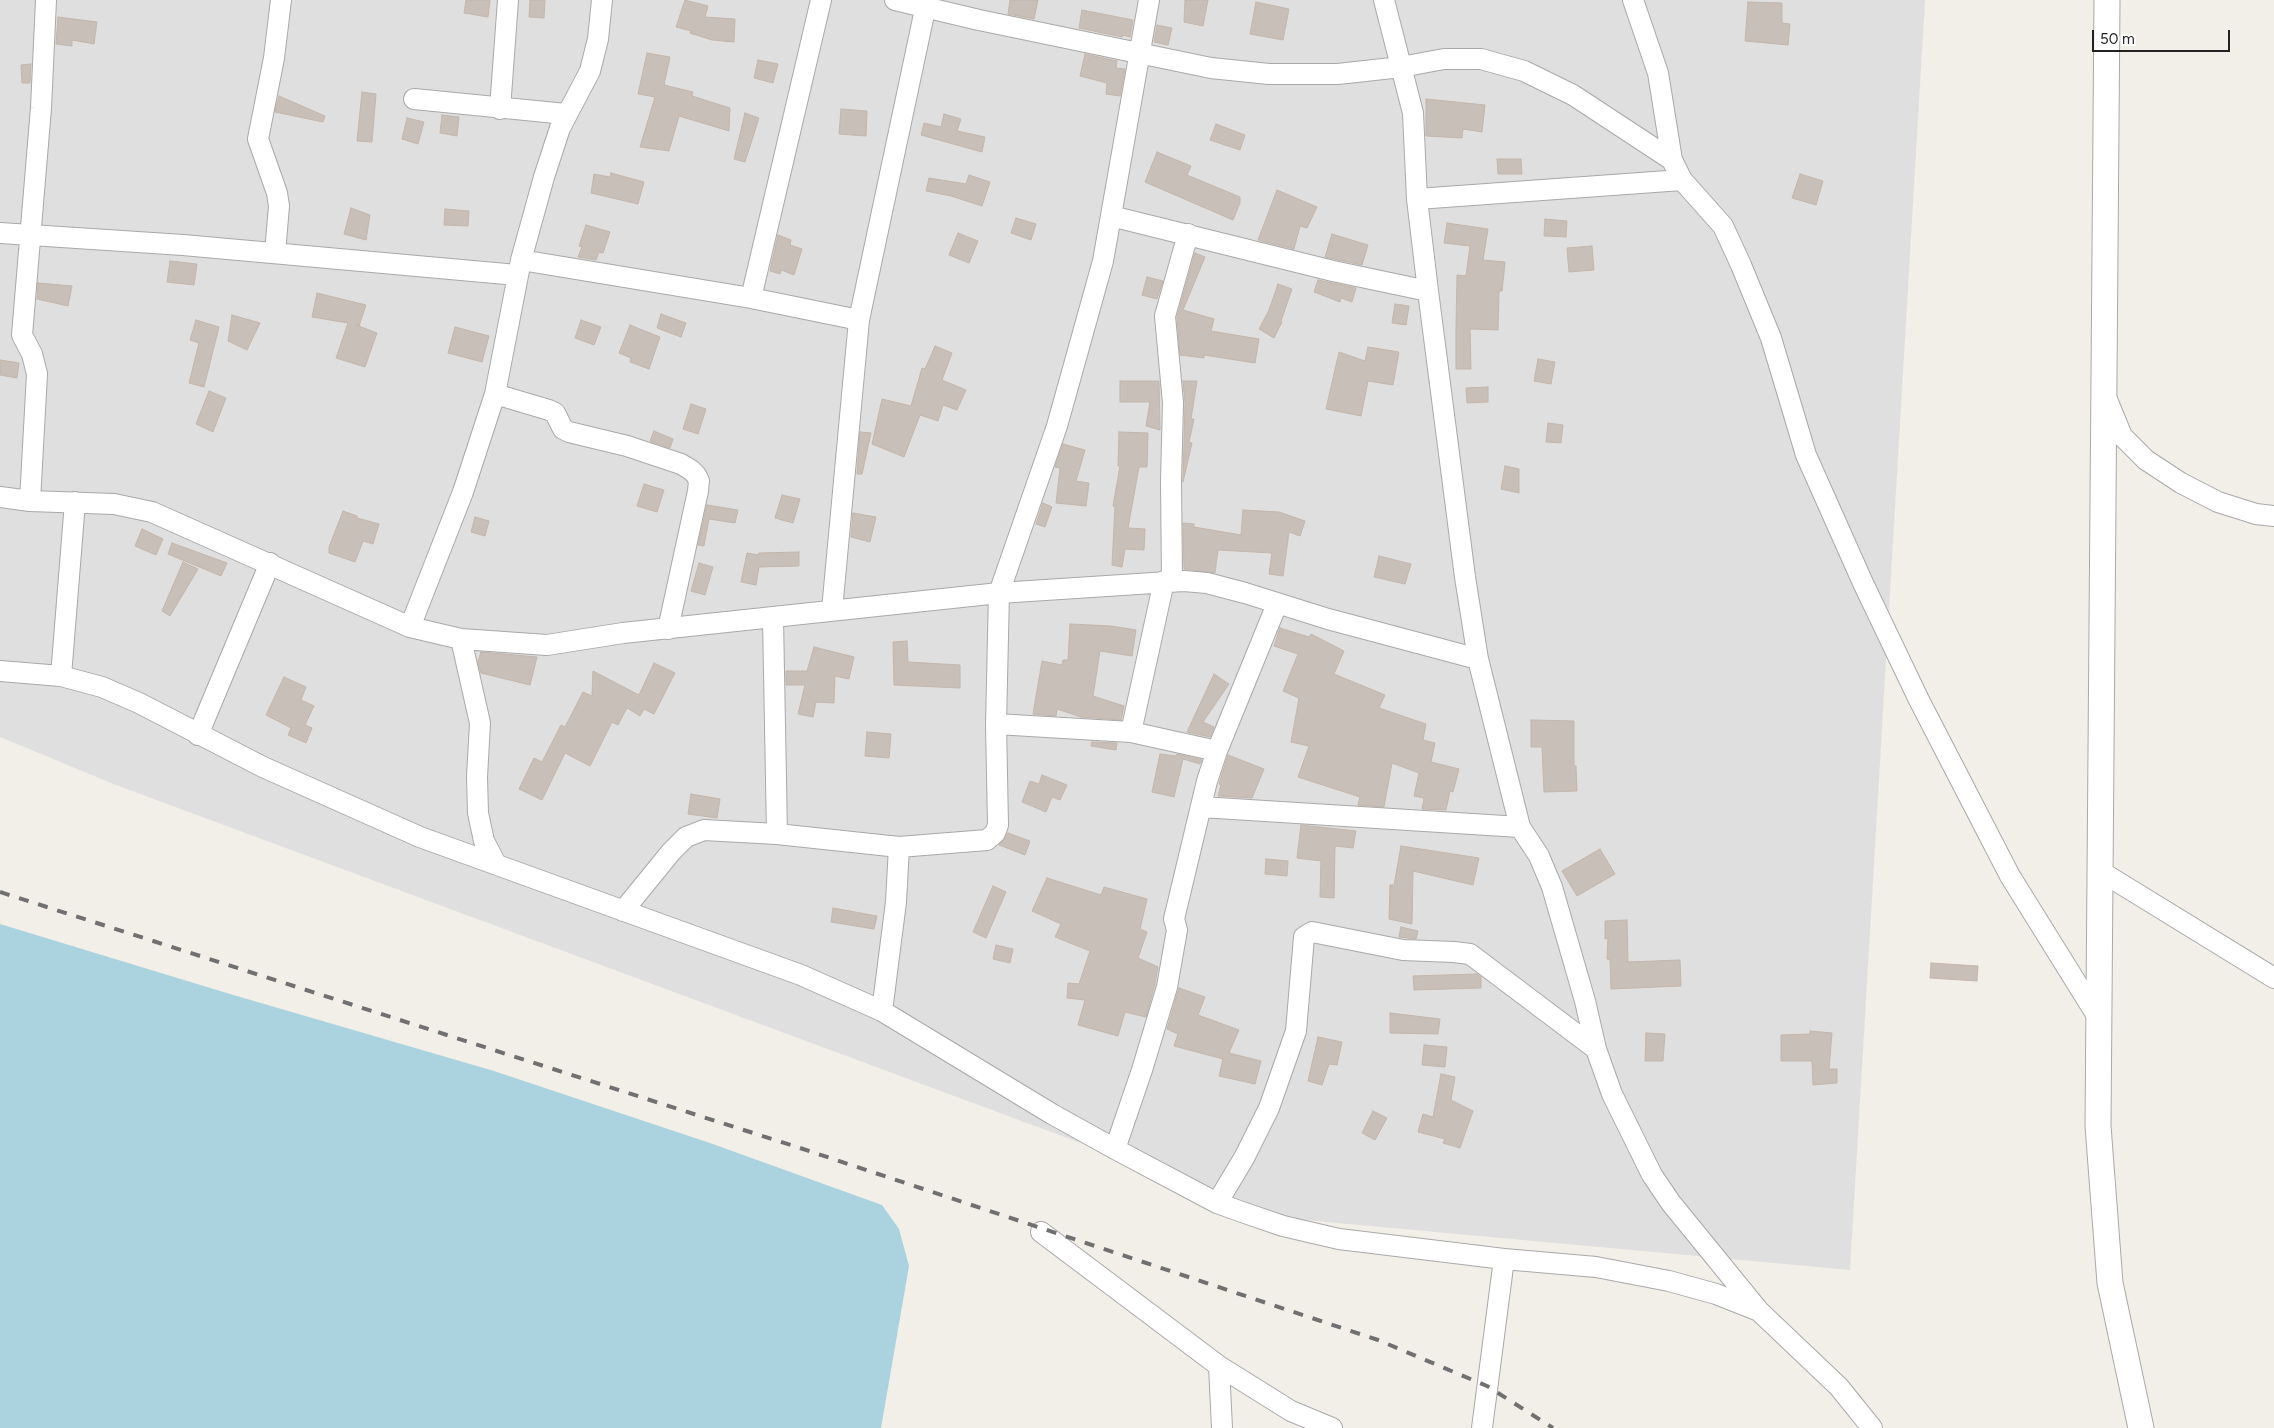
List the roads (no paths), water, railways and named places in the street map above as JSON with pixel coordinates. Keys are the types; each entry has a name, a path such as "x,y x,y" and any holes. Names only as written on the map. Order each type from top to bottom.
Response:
{"street":[{"path":"30,501 37,374 32,354 22,335 41,108 46,0"},
{"path":"275,253 277,193 258,139 274,58 281,0"},
{"path":"500,109 508,0"},
{"path":"410,627 463,492 495,394 519,267 544,177 566,114 590,71 598,39 602,0"},
{"path":"751,298 821,0"},
{"path":"895,0 926,4 1141,54 1211,68 1269,74 1338,74 1401,67 1444,59 1481,59 1524,71 1574,95 1672,160"},
{"path":"623,911 671,852 686,837 704,830 776,834 899,847 986,840 995,833 998,825 996,724 999,592 1059,417 1103,260 1141,54 1149,0"},
{"path":"1384,0 1413,113 1417,199 1465,577 1478,659 1520,827 1539,856 1552,887 1585,1001 1596,1049 1612,1094 1652,1175 1671,1203 1759,1310 1839,1388 1872,1428"},
{"path":"1633,0 1658,73 1672,160 1682,180 1723,226 1741,265 1771,338 1806,455 1863,583 1919,700 2010,876 2099,1019"},
{"path":"2107,0 2098,1126 2110,1283 2141,1428"},
{"path":"832,610 859,320 926,4"},
{"path":"414,99 500,109 566,114"},
{"path":"1417,199 1682,180"},
{"path":"1111,216 1333,271 1428,291"},
{"path":"0,233 275,253 519,267 751,298 859,320"},
{"path":"1131,732 1168,581 1173,403 1165,316 1188,234"},
{"path":"2104,393 2122,436 2146,460 2181,483 2218,502 2256,514 2274,516"},
{"path":"495,394 550,410 555,414 563,429 570,432 626,446 680,464 691,470 699,480 668,628"},
{"path":"0,496 30,501 114,504 152,512 410,627 461,639 547,645 623,633 999,592 1168,581 1207,583 1478,659"},
{"path":"61,676 75,502"},
{"path":"198,735 270,563"},
{"path":"1114,1149 1142,1070 1166,987 1176,937 1174,919 1200,807 1217,751 1277,604"},
{"path":"772,618 776,834"},
{"path":"461,639 480,723 477,777 478,813 484,841 496,864"},
{"path":"0,671 61,676 102,687 351,808 420,838 801,975 882,1011 1052,1114 1217,1203 1283,1226 1339,1239 1504,1259 1596,1267 1669,1281 1716,1294 1759,1310"},
{"path":"996,724 1131,732 1217,751"},
{"path":"1200,807 1520,827"},
{"path":"882,1011 896,902 899,847"},
{"path":"2100,871 2274,978"},
{"path":"1217,1203 1244,1158 1269,1108 1296,1031 1304,937 1312,932 1403,950 1470,954 1596,1049"},
{"path":"1041,1232 1219,1366 1291,1411 1332,1428"},
{"path":"1482,1428 1504,1259"},
{"path":"1219,1366 1222,1428"}],"water":[{"path":"0,924 494,1071 710,1143 882,1205 899,1229 909,1266 881,1428 0,1428"}],"railway":[{"path":"0,892 800,1148 1378,1340 1487,1386 1553,1428"}]}
